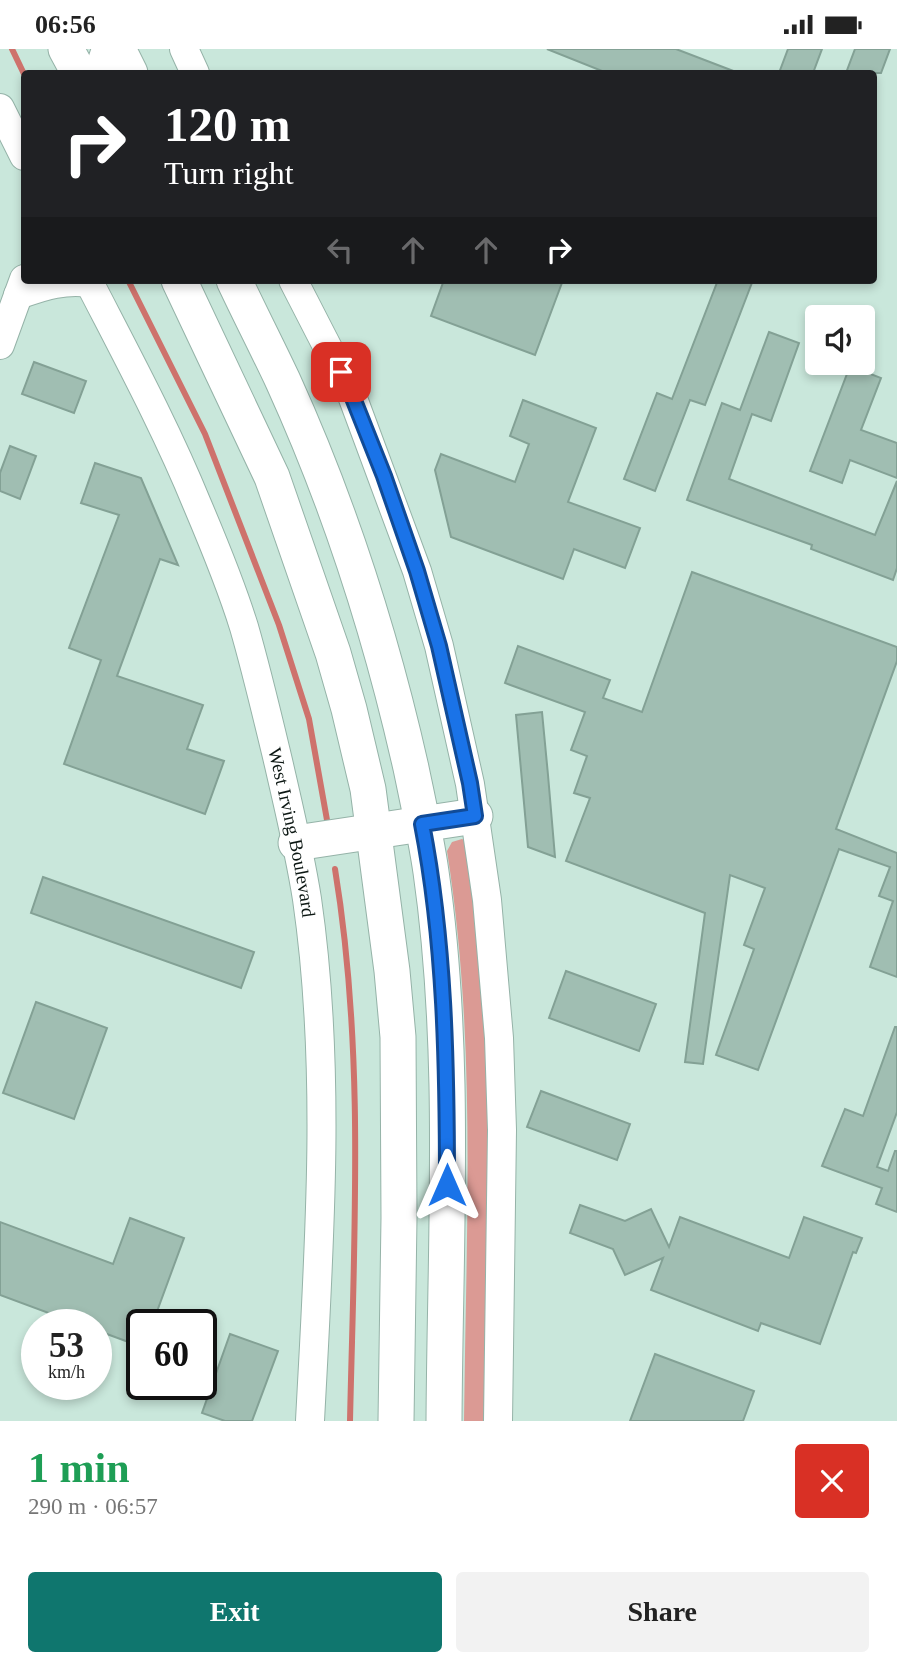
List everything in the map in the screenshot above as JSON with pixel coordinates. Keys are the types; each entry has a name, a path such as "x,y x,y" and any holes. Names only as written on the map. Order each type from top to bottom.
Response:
{"main road":[{"path":"66,49 77,70"},
{"path":"118,49 128,70"},
{"path":"181,284 272,477 306,572 349,709 374,831 392,971 398,1060 400,1218 396,1421"},
{"path":"236,284 284,383 354,563 397,708 431,871 445,1043 447,1129 444,1421"},
{"path":"296,843 475,816"}],"street":[{"path":"99,70 106,49"},
{"path":"184,49 194,70"},
{"path":"0,108 21,150"},
{"path":"0,345 21,287 49,284"},
{"name":"West Irving Boulevard","path":"91,284 185,478 243,623 260,685 307,899 319,1042 320,1160 310,1421"},
{"path":"295,284 351,393 417,571 439,646 470,783 487,899 500,1061 502,1130 498,1421"}],"shaded area":[{"path":"462,839 471,844 491,1101 488,1421 464,1421 468,1135 466,1064 463,993 447,851 452,842"}],"building":[{"path":"547,49 676,49 731,70 600,70"},
{"path":"788,49 822,49 814,70 780,70"},
{"path":"855,49 890,49 881,73 877,73 877,70 847,70"},
{"path":"443,284 562,284 535,355 431,316"},
{"path":"716,284 751,284 705,405 690,400 655,491 624,479 657,393 672,399"},
{"path":"769,332 799,343 771,421 752,414 729,479 875,535 897,481 897,568 893,580 811,549 812,545 687,500 722,403 740,410"},
{"path":"34,362 86,381 74,413 22,394"},
{"path":"847,375 873,375 881,378 861,430 897,443 897,478 850,460 842,483 810,471"},
{"path":"523,400 596,428 568,502 640,528 625,568 574,549 563,579 451,537 435,470 441,454 515,482 529,444 510,436"},
{"path":"10,446 36,456 20,499 0,491 0,473"},
{"path":"95,463 141,478 178,565 160,559 117,676 203,705 187,749 224,761 205,814 64,764 101,660 69,648 119,515 81,503"},
{"path":"692,572 897,647 897,661 836,829 897,853 897,977 870,967 893,901 879,896 890,867 839,849 758,1070 716,1055 754,949 744,945 765,888 730,875 703,1064 685,1062 705,913 566,861 590,798 574,793 587,756 571,750 585,712 505,683 518,646 610,680 603,698 642,712"},
{"path":"542,712 555,857 528,847 516,715"},
{"path":"43,877 254,952 241,988 31,913"},
{"path":"566,971 656,1004 639,1051 549,1018"},
{"path":"36,1002 107,1028 74,1119 3,1093"},
{"path":"895,1027 897,1112 877,1167 888,1171 897,1151 897,1212 876,1204 882,1188 822,1166 845,1109 863,1116"},
{"path":"541,1091 630,1124 617,1160 527,1127"},
{"path":"580,1205 625,1221 651,1209 669,1247 680,1217 789,1258 804,1217 862,1238 856,1253 853,1252 820,1344 761,1323 758,1331 651,1290 663,1258 625,1275 613,1249 570,1233"},
{"path":"130,1218 184,1238 158,1309 126,1309 126,1341 112,1336 112,1309 38,1309 0,1295 0,1222 113,1264"},
{"path":"230,1334 278,1351 252,1421 225,1421 202,1413 207,1400 217,1400 217,1371"},
{"path":"655,1354 754,1391 743,1421 630,1421"}],"waterway":[{"path":"12,49 22,70"},
{"path":"130,284 205,434 279,625 309,719 327,820"},
{"path":"335,869 351,1007 354,1076 355,1214 350,1421"}],"route":[{"path":"341,372 384,476 417,571 439,646 475,816 422,824 431,871 445,1043 447,1185"}]}
